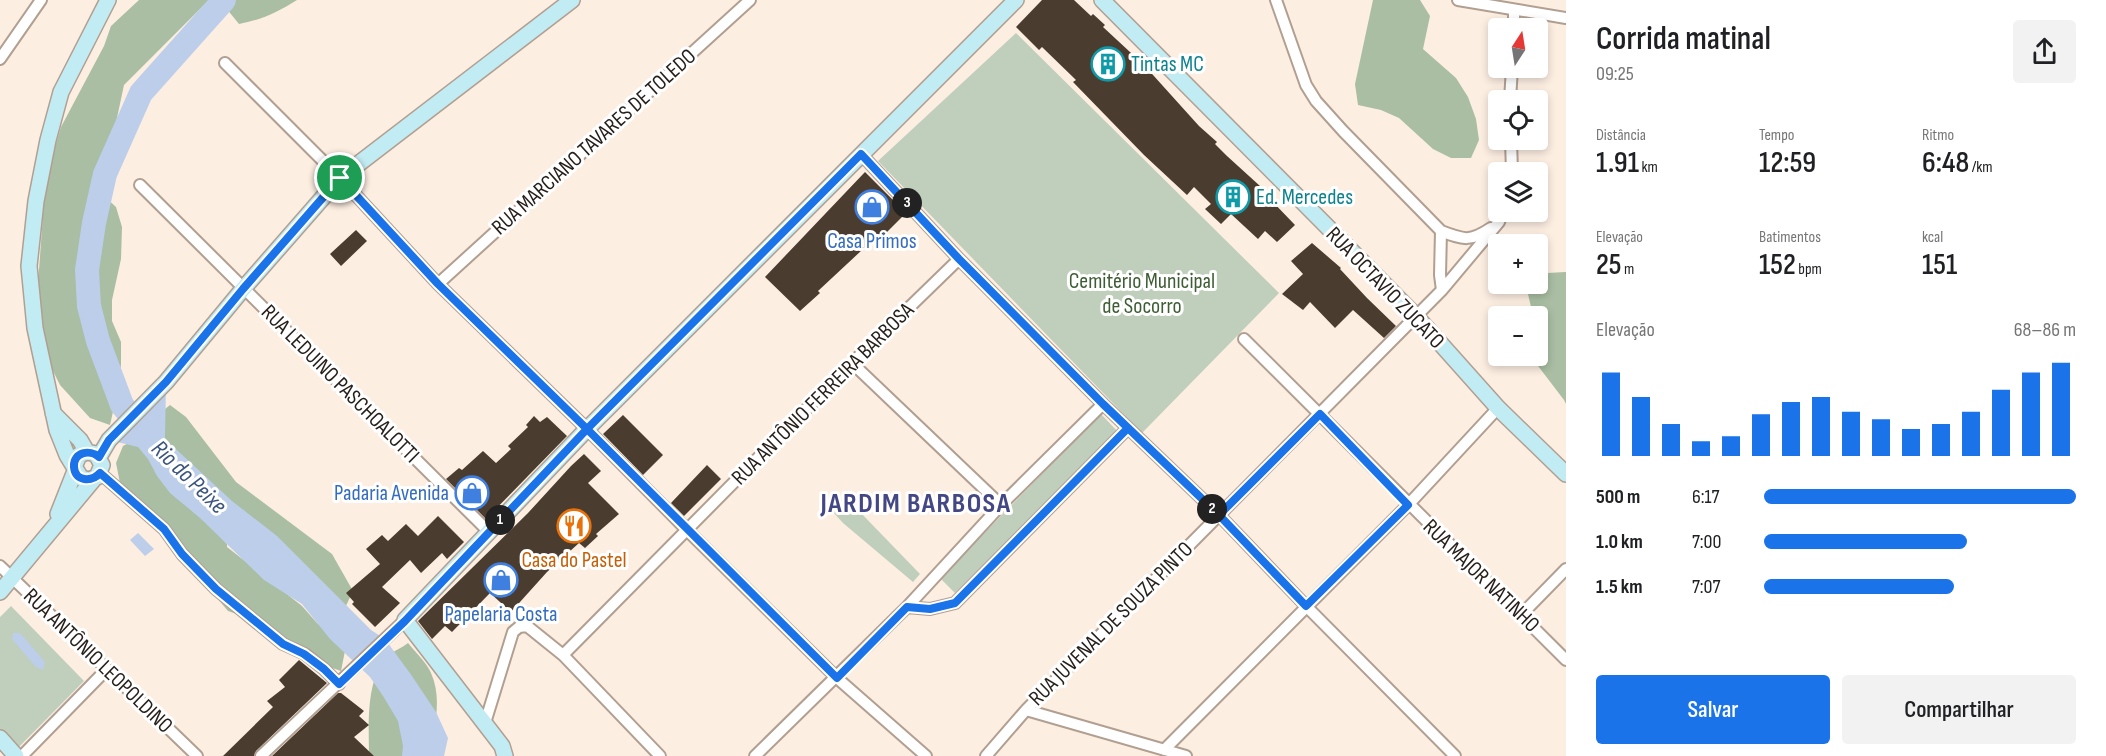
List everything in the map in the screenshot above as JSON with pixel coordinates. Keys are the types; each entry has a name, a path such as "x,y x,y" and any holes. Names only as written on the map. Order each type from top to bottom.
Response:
{"street":[{"path":"0,58 41,0"},
{"path":"97,476 89,480 81,478 67,455 53,413 35,328 29,266 36,201 61,92 108,0"},
{"path":"54,525 79,455 93,454 166,382 340,178 572,0"},
{"name":"RUA MARCIANO TAVARES DE TOLEDO","path":"438,284 750,0"},
{"path":"261,756 401,624 587,429 1016,0"},
{"name":"RUA OCTAVIO ZUCATO","path":"1102,0 1415,315 1498,408 1566,474"},
{"path":"1276,0 1306,85 1316,101 1441,231 1460,238 1471,239 1499,222"},
{"path":"1458,0 1566,18"},
{"path":"1515,10 1515,18"},
{"path":"225,63 340,178 438,284 837,678 926,756"},
{"path":"861,154 959,259 1103,404 1219,515 1455,756"},
{"name":"RUA LEDUINO PASCHOALOTTI","path":"140,186 489,532"},
{"name":"RUA JUVENAL DE SOUZA PINTO","path":"986,756 1026,710 1442,290 1499,222"},
{"path":"1441,231 1442,290"},
{"name":"RUA ANTÔNIO FERREIRA BARBOSA","path":"563,655 852,363 959,259"},
{"name":"RUA MAJOR NATINHO","path":"1244,339 1566,660"},
{"path":"852,363 1002,505"},
{"path":"755,756 837,678 1002,505 1103,404"},
{"path":"1164,750 1408,505 1498,408"},
{"path":"0,592 97,476 102,465 53,413"},
{"path":"907,607 930,609 955,603 1128,428"},
{"path":"97,476 164,529 182,554 216,589 283,644 304,654 341,682"},
{"name":"RUA ANTÔNIO LEOPOLDINO","path":"0,566 197,756"},
{"path":"1521,615 1566,569"},
{"path":"401,624 485,723 502,746 505,756"},
{"path":"485,723 513,632 519,627 527,626 563,655 660,756"},
{"path":"22,756 106,670"},
{"path":"1026,710 1186,756"},
{"path":"0,738 16,756"}],"green space":[{"path":"139,0 209,0 124,85 101,193 116,207 122,227 121,259 112,300 112,321 121,342 121,364 110,425 90,418 60,385 51,367 37,297 45,188 61,127 104,46 111,26"},
{"path":"228,0 297,0 269,15 239,24 226,8"},
{"path":"1373,0 1420,0 1430,16 1423,49 1456,78 1468,97 1476,119 1479,140 1471,158 1451,158 1433,149 1399,118 1381,110 1358,105 1355,84"},
{"name":"Cemitério Municipal de Socorro","path":"1016,33 1279,293 1142,433 878,161"},
{"path":"1566,272 1566,404 1538,366 1548,366 1548,306 1531,306 1528,294 1548,294 1548,273"},
{"path":"170,405 186,417 236,482 332,554 353,591 344,610 151,431 154,418"},
{"path":"1101,414 1118,432 955,593 940,578"},
{"path":"134,440 227,544 227,547 302,606 317,623 333,635 345,651 341,671 321,664 251,619 228,611 120,483 116,463 123,446"},
{"path":"843,498 858,510 920,574 913,582 843,523 831,510"},
{"path":"11,606 84,681 14,752 0,734 0,617"},
{"path":"408,643 429,669 435,683 437,704 428,756 369,756 370,703 375,677 388,656"}],"water":[{"path":"166,382 165,439 232,501 277,536 371,630 385,639 436,712 448,738 444,756 402,756 403,746 398,721 370,677 330,639 302,604 264,580 200,518 170,493 138,447 109,440"},
{"path":"138,533 154,549 145,556 130,540"},
{"path":"13,633 20,633 45,662 43,670 35,666 12,639"}],"building":[{"path":"1042,0 1074,0 1091,16 1093,14 1295,225 1277,242 1265,231 1258,239 1231,214 1221,224 1205,209 1211,204 1194,187 1187,195 1144,155 1073,82 1076,80 1042,47 1039,50 1016,27"},
{"path":"865,172 906,213 879,240 876,237 800,311 765,277"},
{"path":"356,230 367,241 341,266 330,254"},
{"path":"1312,243 1341,268 1396,326 1384,338 1353,310 1335,328 1310,302 1303,310 1282,294 1303,274 1291,261"},
{"path":"623,415 663,455 643,475 603,434"},
{"path":"534,416 540,422 547,417 567,436 486,519 446,479 459,468 462,470 483,451 496,463 511,449 508,446 528,427 526,425"},
{"path":"584,454 601,471 588,483 619,514 596,534 598,536 585,548 579,543 547,572 511,612 490,593 452,632 445,626 432,639 418,621 528,513"},
{"path":"707,465 721,479 684,516 671,503"},
{"path":"438,516 464,542 447,559 442,553 421,573 410,560 382,587 400,603 375,627 352,604 354,602 346,593 380,564 366,549 382,535 388,541 406,524 418,536"},
{"path":"299,660 327,683 256,751 254,756 223,756 273,707 267,701 285,687 279,680"},
{"path":"338,693 364,711 359,716 369,725 354,737 374,756 272,756"}],"waterway":[{"name":"Rio do Peixe","path":"147,436 122,405 98,341 89,306 87,270 94,223 105,174 141,93 224,0"}],"place":[{"name":"Tintas MC","path":"1108,64"},
{"name":"Ed. Mercedes","path":"1233,197"},
{"name":"Casa Primos","path":"872,207"},
{"name":"Padaria Avenida","path":"472,493"},
{"name":"Casa do Pastel","path":"574,526"},
{"name":"Papelaria Costa","path":"501,580"}],"district":[{"name":"JARDIM BARBOSA","path":"916,503"}],"route":[{"path":"340,178 166,382 109,440 99,457 92,452 83,453 76,459 74,467 78,475 85,480 94,479 100,473 164,529 182,554 216,589 283,644 304,654 324,669 339,684 405,621 587,429 837,678 907,607 930,609 955,603 1128,428 1219,515 1320,414 1408,505 1306,606 1219,515 1103,404 959,259 861,154 587,429 438,284 340,178"}]}
